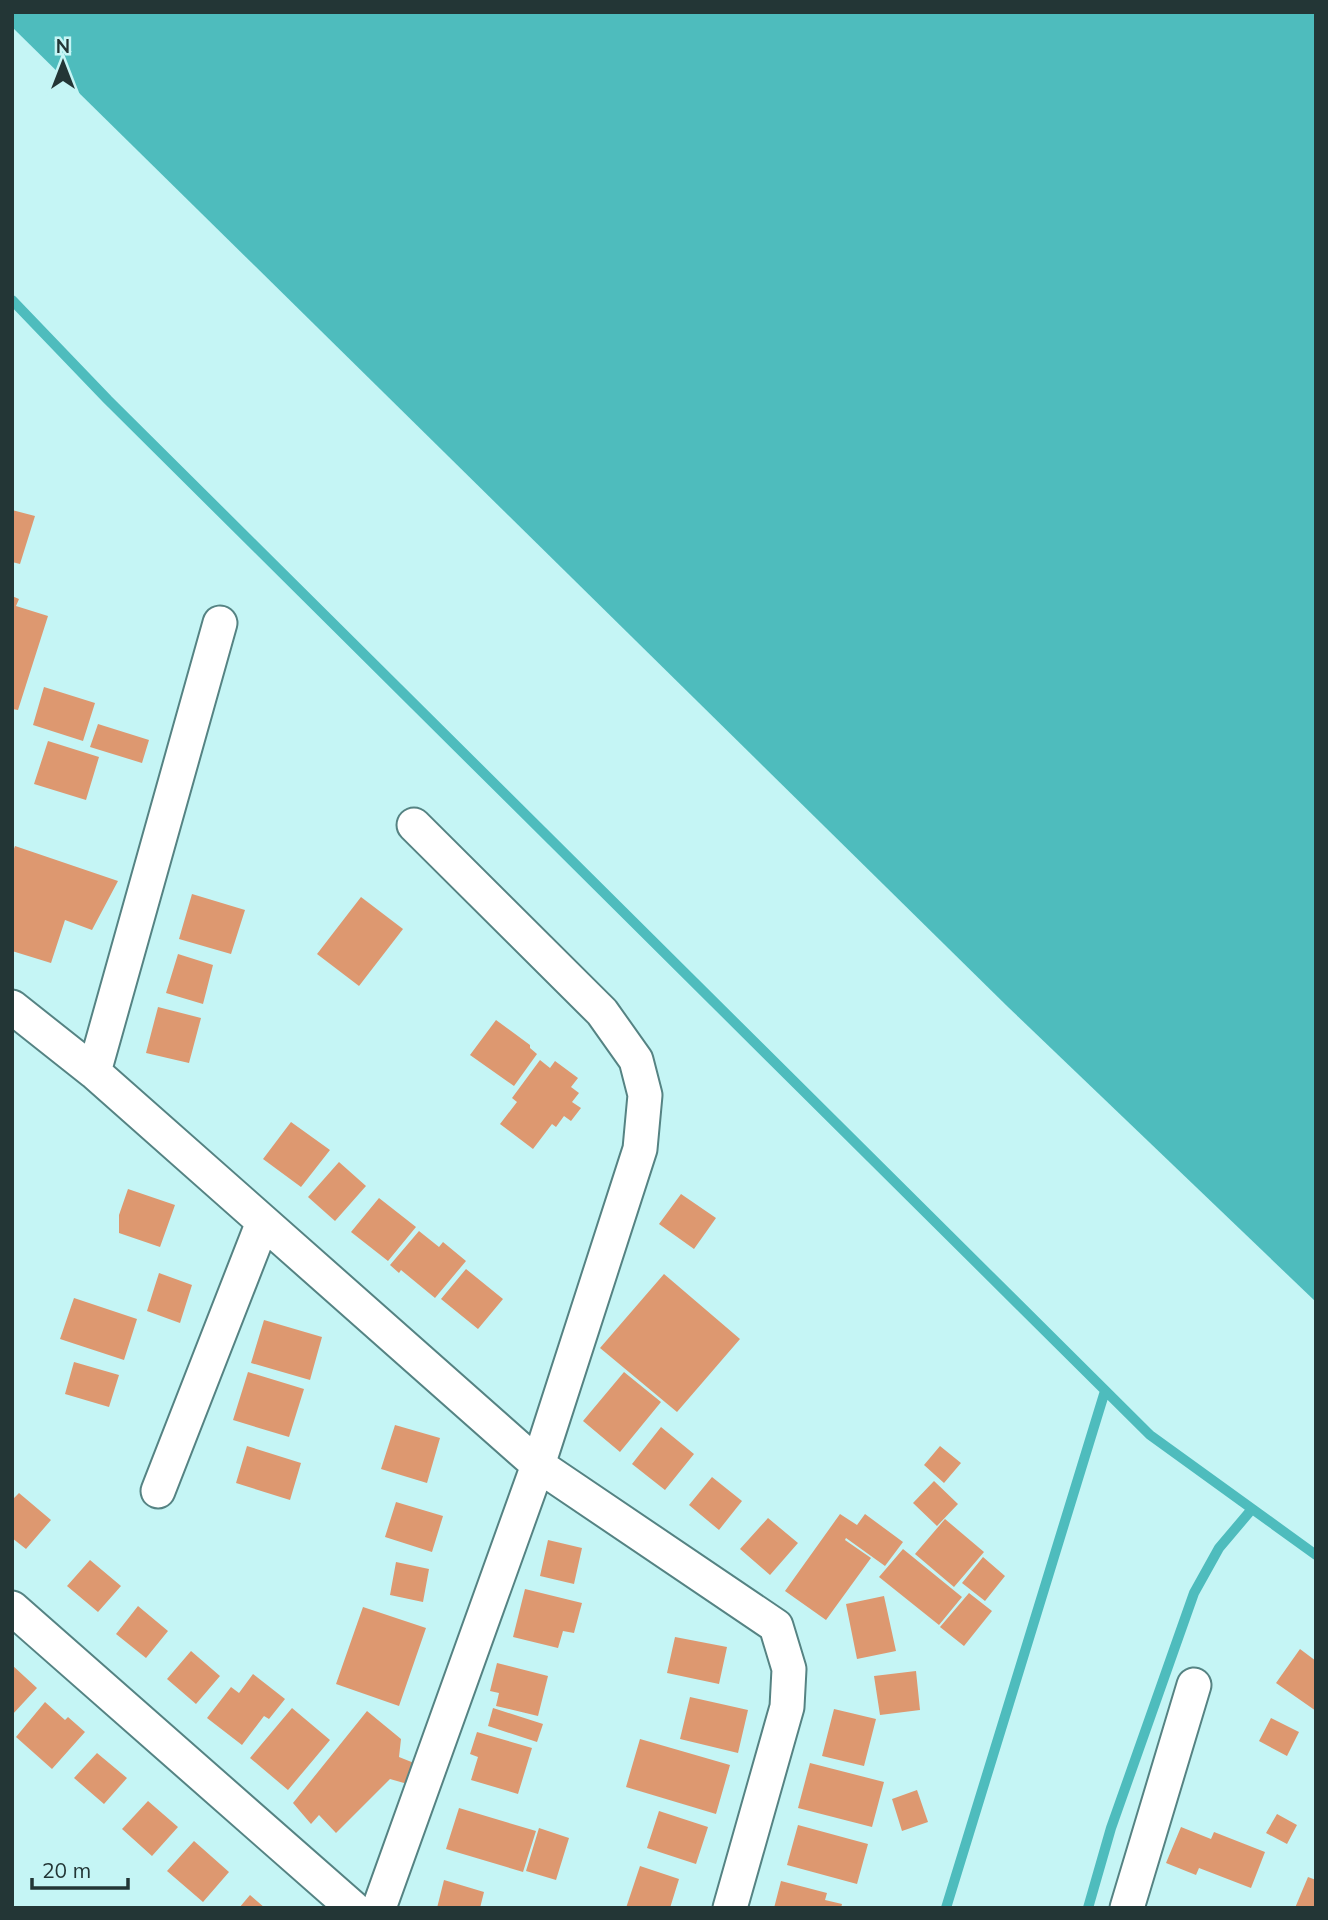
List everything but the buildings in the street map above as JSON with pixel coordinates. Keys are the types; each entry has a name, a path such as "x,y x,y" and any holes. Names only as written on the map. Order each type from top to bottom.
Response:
{"street":[{"path":"94,1072 220,623"},
{"path":"379,1908 538,1465 640,1149 645,1096 636,1060 602,1012 414,825"},
{"path":"12,1007 94,1072 538,1465 776,1626 789,1669 787,1707 730,1908"},
{"path":"158,1490 263,1222"},
{"path":"12,1608 353,1908"},
{"path":"1127,1908 1194,1685"}],"water":[{"path":"12,12 1316,12 1316,1302 1008,1007 12,27"}],"waterway":[{"path":"12,300 108,400 1150,1435 1316,1555"},
{"path":"946,1908 1105,1391"},
{"path":"1088,1908 1111,1828 1194,1593 1219,1548 1252,1509"}]}
